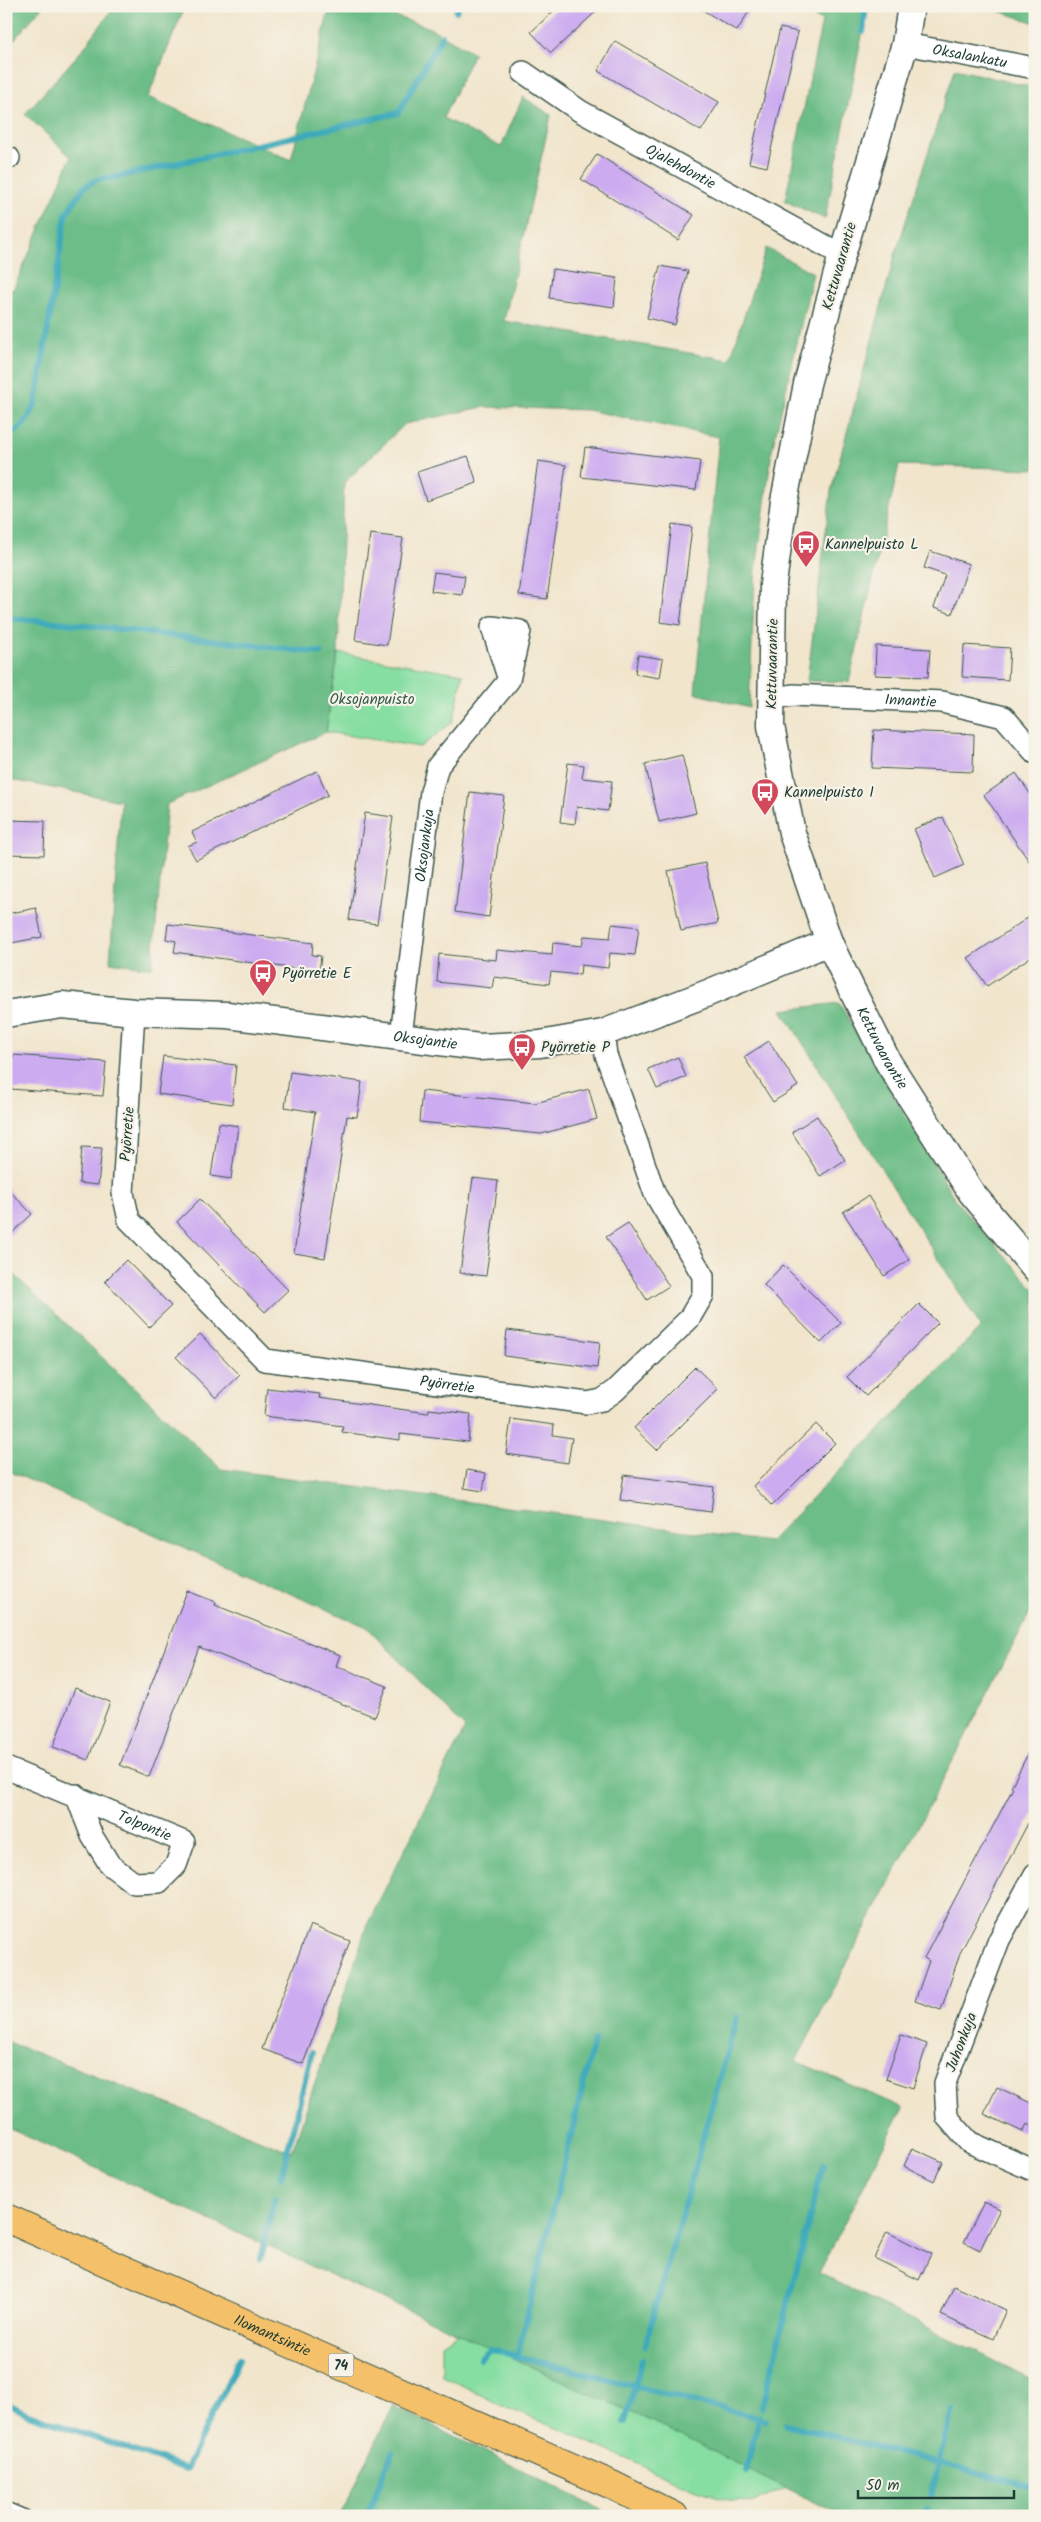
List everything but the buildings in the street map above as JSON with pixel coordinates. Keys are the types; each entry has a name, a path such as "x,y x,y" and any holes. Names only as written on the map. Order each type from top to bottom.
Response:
{"main road":[{"name":"Ilomantsintie","path":"6,2218 612,2484 674,2516"}],"street":[{"name":"Kettuvaarantie","path":"911,6 905,44 842,255 807,384 784,501 774,584 770,699 772,726 792,833 829,942 888,1062 971,1192 1035,1269"},
{"name":"Oksalankatu","path":"905,44 1035,68"},
{"name":"Ojalehdontie","path":"523,72 580,111 842,255"},
{"name":"Oksojankuja","path":"401,1036 431,792 438,766 509,680"},
{"name":"Innantie","path":"770,699 794,695 942,702 1004,717 1035,753"},
{"name":"Oksojantie","path":"6,1014 62,1005 134,1012 227,1015 479,1047 540,1044 603,1033 708,993 829,942"},
{"name":"Pyörretie","path":"134,1012 123,1193 129,1220 265,1360 587,1403 602,1400 614,1391 689,1318 702,1295 703,1276 655,1194 606,1055 603,1033"},
{"name":"Tolpontie","path":"6,1768 76,1795 184,1842 176,1865 159,1882 134,1882 110,1865 92,1836 76,1795"},
{"name":"Juhonkuja","path":"1035,1874 1000,1940 945,2083 947,2117 969,2142 1035,2171"}],"lane":[{"path":"6,2508 25,2516"}],"green space":[{"path":"6,6 43,6 6,49"},
{"path":"115,6 185,6 148,97 291,160 330,6 364,6 428,27 474,53 443,118 501,147 523,97 551,115 504,321 730,360 766,248 813,273 772,450 755,578 749,708 695,693 719,437 587,410 483,407 405,424 344,483 338,653 326,732 167,804 152,968 110,962 121,801 6,779 6,287 13,290 71,157 25,114 83,49"},
{"path":"797,6 868,6 825,219 785,201 822,21"},
{"path":"984,6 1035,6 1035,23"},
{"path":"955,69 1035,88 1035,469 899,465 849,682 807,681 831,491 895,255"},
{"name":"Oksojanpuisto","path":"338,653 463,674 453,722 420,747 326,732"},
{"path":"839,1003 956,1201 1035,1290 1035,1603 796,2061 903,2108 819,2273 1035,2381 1035,2516 843,2516 657,2424 6,2127 6,2041 292,2152 367,1925 465,1728 367,1627 6,1470 6,1267 221,1469 769,1542 981,1327 782,1010"},
{"path":"484,2316 805,2472 783,2490 754,2502 732,2501 691,2488 562,2430 504,2407 442,2375 442,2343"},
{"path":"394,2406 614,2516 340,2516"}],"waterway":[{"path":"456,11 459,6"},
{"path":"863,32 866,6"},
{"path":"6,436 25,423 36,403 66,214 84,187 98,179 112,178 398,113 442,36"},
{"path":"6,618 57,622 321,653"},
{"path":"645,2346 737,2017"},
{"path":"517,2357 594,2041"},
{"path":"281,2177 312,2052"},
{"path":"762,2407 823,2165"},
{"path":"260,2259 275,2198"},
{"path":"480,2358 490,2349 766,2420"},
{"path":"6,2403 28,2414 186,2469 239,2359"},
{"path":"625,2422 642,2360"},
{"path":"931,2496 952,2410"},
{"path":"746,2471 759,2416"},
{"path":"785,2424 1035,2487"},
{"path":"367,2516 392,2453"},
{"path":"926,2516 927,2509"}],"place":[{"name":"Kannelpuisto L","path":"806,568"},
{"name":"Kannelpuisto I","path":"765,816"},
{"name":"Pyörretie E","path":"263,997"},
{"name":"Pyörretie P","path":"522,1071"}]}
